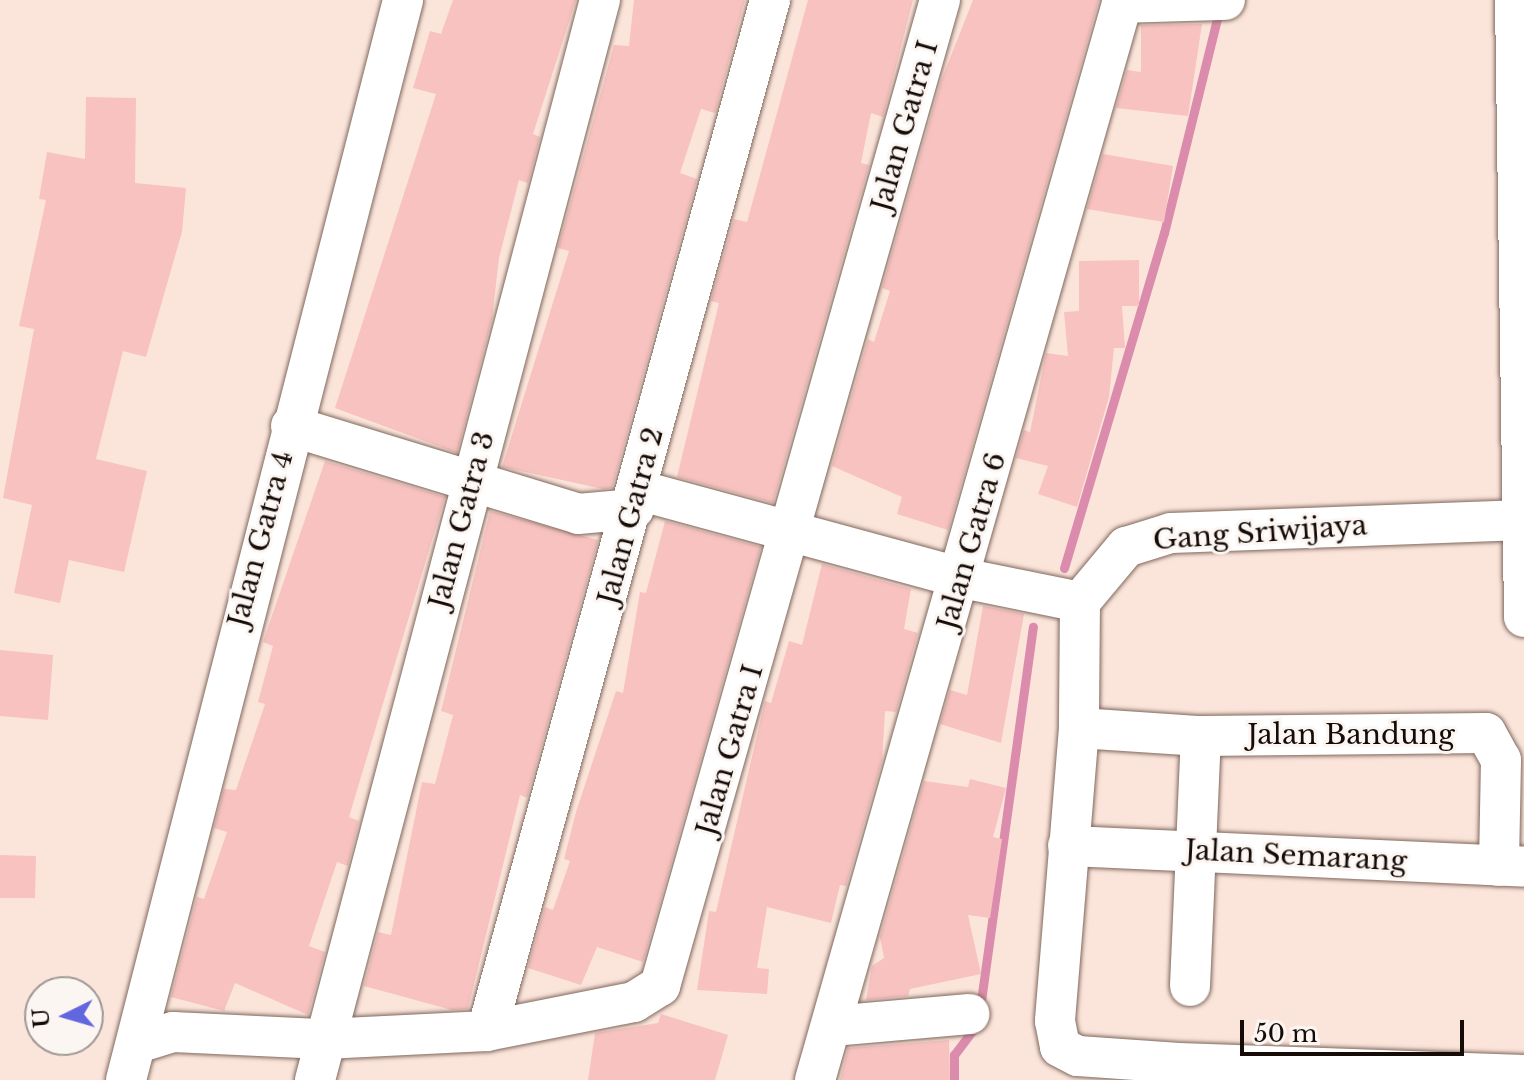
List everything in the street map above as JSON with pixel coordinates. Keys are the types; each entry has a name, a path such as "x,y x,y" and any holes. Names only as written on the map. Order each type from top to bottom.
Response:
{"street":[{"name":"Jalan Gatra 4","path":"126,1080 291,426 403,0"},
{"name":"Jalan Gatra 3","path":"315,1080 600,0"},
{"name":"Jalan Gatra 2","path":"487,1031 636,499 770,0"},
{"name":"Jalan Gatra I","path":"137,1043 198,1031 324,1039 487,1031 634,1002 666,975 940,0"},
{"path":"1122,2 1225,0"},
{"path":"1515,0 1524,617"},
{"name":"Jalan Gatra 6","path":"815,1080 832,1026 854,927 962,578 1122,2"},
{"path":"291,426 578,514 636,499 792,532 962,578 1080,602 1079,728 1055,1021 1058,1063 1078,1056 1264,1073 1524,1075"},
{"name":"Gang Sriwijaya","path":"1080,602 1126,547 1171,533 1521,520"},
{"name":"Jalan Bandung","path":"1079,728 1201,736 1486,733 1501,760 1511,867"},
{"path":"1190,986 1199,851 1201,736"},
{"name":"Jalan Semarang","path":"1068,846 1511,867"},
{"path":"832,1026 969,1014"}],"building":[{"path":"453,0 576,0 533,134 540,137 528,183 519,180 499,258 492,319 457,453 335,408 436,94 413,88 430,31 441,34"},
{"path":"634,0 745,0 715,113 701,109 680,173 697,179 612,488 603,489 502,467 569,251 558,248 614,45 629,46"},
{"path":"808,0 913,0 883,117 871,113 861,163 869,165 773,503 677,477 719,303 711,301 734,219 747,222"},
{"path":"973,0 1099,0 948,530 897,514 902,497 832,466 868,339 874,342 890,291 882,288 941,81"},
{"path":"1202,24 1188,116 1116,108 1127,70 1141,72 1141,25"},
{"path":"86,97 136,98 135,183 186,188 182,232 146,357 123,351 96,459 147,471 124,572 69,560 60,603 14,593 32,505 3,498 34,329 19,326 46,200 39,199 47,152 85,159"},
{"path":"1103,154 1173,166 1164,222 1087,209"},
{"path":"1139,260 1139,306 1122,306 1125,348 1114,348 1109,397 1077,507 1038,494 1048,466 1016,458 1024,430 1030,432 1046,353 1068,356 1064,312 1079,311 1079,261"},
{"path":"325,461 445,497 349,817 359,821 348,866 337,862 309,946 325,952 308,1015 235,983 224,1011 171,997 197,897 204,899 227,832 214,828 224,789 236,790 265,704 258,702 273,646 263,642"},
{"path":"490,511 598,540 527,798 520,795 468,1009 452,1010 364,986 378,932 391,935 422,782 435,784 453,715 441,711"},
{"path":"665,521 761,547 643,962 597,947 581,985 528,968 545,907 553,910 570,861 564,859 576,812 616,691 623,693 640,592 646,593"},
{"path":"822,564 911,589 904,629 918,633 896,712 885,711 882,761 846,886 840,885 831,923 767,907 757,968 769,969 767,994 697,990 709,911 716,912 765,701 771,703 789,641 802,645"},
{"path":"983,606 1024,614 1001,743 940,724 950,690 967,695"},
{"path":"0,650 53,655 48,720 0,716"},
{"path":"970,779 1006,788 993,837 1002,839 990,918 968,915 981,974 910,989 908,996 866,1000 872,966 884,958 880,937 924,781 968,787"},
{"path":"0,855 36,856 35,898 0,898"},
{"path":"661,1014 728,1035 715,1080 588,1080 595,1033 658,1023"},
{"path":"949,1040 950,1080 840,1080 848,1048"}],"waterway":[{"path":"1064,568 1164,233 1218,15"},
{"path":"980,1008 1033,627"},
{"path":"954,1080 954,1055 976,1026"}]}
